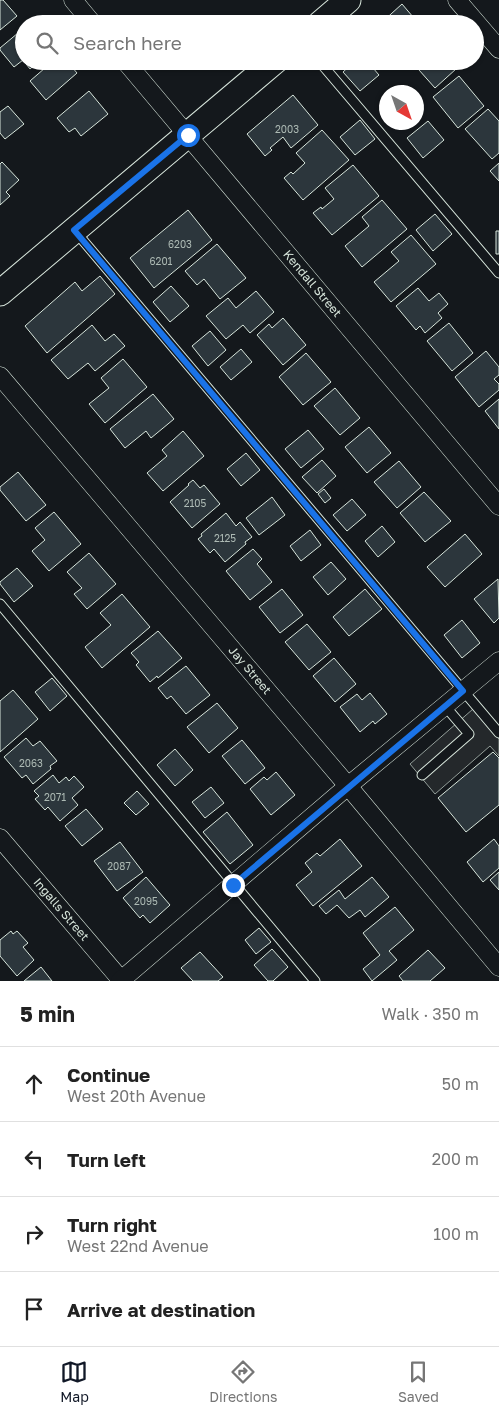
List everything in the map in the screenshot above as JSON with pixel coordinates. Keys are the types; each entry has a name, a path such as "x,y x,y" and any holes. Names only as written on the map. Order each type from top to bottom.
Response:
{"street":[{"path":"73,0 86,15"},
{"path":"330,15 348,0"},
{"path":"457,0 470,15"},
{"path":"484,32 499,49"},
{"name":"Kendall Street","path":"133,70 499,506"},
{"path":"0,293 264,70"},
{"name":"Jay Street","path":"0,376 499,967"},
{"path":"121,981 348,786 499,661"},
{"name":"Ingalls Street","path":"0,838 121,981"}],"lane":[{"path":"327,70 499,273"},
{"path":"74,230 499,733"},
{"path":"0,604 315,981"},
{"path":"422,775 469,734 445,706"}],"shaded area":[{"path":"473,709 499,739 499,756 490,746 435,794 410,764"}],"building":[{"path":"0,0 3,0 16,15 0,30"},
{"path":"402,4 411,15 390,15"},
{"path":"15,36 15,66 0,50"},
{"path":"43,70 74,70 77,73 46,100 30,81"},
{"path":"345,70 375,70 379,75 360,91 343,72"},
{"path":"419,70 455,70 435,88"},
{"path":"459,76 484,106 458,128 433,97"},
{"path":"89,91 108,114 81,136 75,128 69,132 57,118"},
{"path":"293,95 318,125 291,148 283,137 270,148 272,150 265,156 247,134"},
{"path":"8,106 24,124 5,139 0,133 0,112"},
{"path":"488,109 499,121 499,153 492,159 465,129"},
{"path":"360,120 375,139 355,155 340,137"},
{"path":"428,121 444,140 423,158 407,138 417,130 424,130 424,124"},
{"path":"322,130 349,160 303,200 284,178 291,172 293,174 305,163 296,153"},
{"path":"2,162 19,180 6,192 10,196 0,205 0,164"},
{"path":"499,163 499,181 490,171"},
{"path":"353,165 379,196 332,235 313,213 321,207 322,209 334,199 325,188"},
{"path":"382,200 407,229 362,267 345,246 369,226 362,217"},
{"path":"188,210 212,240 154,288 130,258"},
{"path":"435,214 452,234 433,251 416,230"},
{"path":"496,231 499,231 499,254 496,254"},
{"path":"411,235 436,264 391,302 374,282 399,261 391,252"},
{"path":"217,244 246,278 220,299 204,279 197,285 185,271"},
{"path":"100,276 115,294 47,353 25,326 75,282 82,291"},
{"path":"171,286 189,306 170,322 153,302"},
{"path":"418,288 429,301 439,293 448,304 438,313 442,318 425,333 420,326 416,330 396,306"},
{"path":"256,291 274,312 250,333 243,325 226,339 206,316 228,298 236,308"},
{"path":"283,318 306,345 283,365 257,335 269,324 272,328"},
{"path":"449,323 473,353 452,371 427,341"},
{"path":"92,325 105,341 114,334 125,346 95,371 88,363 68,379 51,360"},
{"path":"210,331 226,350 208,366 192,346"},
{"path":"241,349 252,362 231,380 220,367"},
{"path":"486,351 499,367 499,375 494,379 499,384 499,390 479,407 455,377"},
{"path":"306,353 331,382 303,405 279,377"},
{"path":"123,359 147,387 105,423 89,404 109,388 101,378"},
{"path":"335,388 360,418 340,435 314,406"},
{"path":"153,394 174,419 151,438 146,431 125,448 110,429"},
{"path":"499,399 499,429 485,411"},
{"path":"369,427 391,453 367,473 345,447"},
{"path":"308,430 324,449 301,468 285,449"},
{"path":"183,431 204,456 163,491 147,473 167,456 162,450"},
{"path":"246,453 260,470 241,486 227,469"},
{"path":"322,460 336,476 317,493 302,477"},
{"path":"399,461 421,487 397,508 374,482"},
{"path":"18,472 46,505 26,521 0,490 0,487"},
{"path":"193,480 200,488 204,485 220,504 192,528 170,502"},
{"path":"324,489 331,498 325,503 318,494"},
{"path":"424,492 451,521 425,542 400,513"},
{"path":"272,497 285,515 259,535 246,518"},
{"path":"352,499 366,515 347,531 333,515"},
{"path":"54,512 81,544 49,571 32,551 45,540 35,528"},
{"path":"226,513 236,526 240,522 252,537 225,562 214,549 210,553 198,539 202,536 201,534"},
{"path":"382,526 395,542 378,557 365,541"},
{"path":"310,530 321,545 301,561 290,546"},
{"path":"465,534 482,554 445,587 427,567"},
{"path":"253,549 262,559 257,564 272,582 250,600 226,571"},
{"path":"89,553 116,584 87,609 74,594 82,588 67,572"},
{"path":"331,562 346,579 328,595 313,577"},
{"path":"17,568 33,586 14,602 0,582"},
{"path":"498,579 499,618 494,623 474,599"},
{"path":"282,589 303,615 280,633 259,607"},
{"path":"365,589 382,609 349,636 333,617"},
{"path":"122,594 150,627 102,668 85,647 111,625 100,613"},
{"path":"462,620 480,643 462,658 444,635"},
{"path":"307,624 331,652 309,670 285,642"},
{"path":"158,631 182,658 158,678 157,676 150,682 136,665 139,662 131,653"},
{"path":"334,658 356,684 335,702 313,676"},
{"path":"186,666 210,695 186,714 171,696 167,699 158,688"},
{"path":"52,678 67,696 50,711 35,692"},
{"path":"13,690 38,719 0,752 0,701"},
{"path":"370,693 387,714 375,724 373,721 360,732 340,707 357,694 362,700"},
{"path":"217,703 238,728 209,753 187,727"},
{"path":"26,738 33,746 40,741 57,761 50,766 51,769 33,784 26,775 22,778 4,757"},
{"path":"242,740 265,768 245,784 222,756"},
{"path":"175,749 193,770 175,786 157,765"},
{"path":"493,752 499,758 499,805 466,832 438,798"},
{"path":"276,772 295,795 271,815 250,789 264,777 267,780"},
{"path":"53,775 59,783 66,777 69,781 74,776 84,787 72,798 78,805 60,821 48,807 45,810 35,799 39,796 34,791"},
{"path":"211,787 224,803 205,818 192,802"},
{"path":"137,791 149,804 136,815 124,803"},
{"path":"86,809 103,829 82,846 65,826"},
{"path":"227,812 253,845 230,864 203,832"},
{"path":"340,839 362,866 313,906 296,885 312,872 305,863 317,853 320,856"},
{"path":"494,839 499,846 499,868 483,882 467,862"},
{"path":"120,842 143,872 117,891 94,861"},
{"path":"499,872 499,890 490,880"},
{"path":"146,877 170,905 150,923 143,915 140,918 123,898"},
{"path":"372,877 389,897 365,917 360,910 349,918 337,905 326,914 319,906 339,890 345,899"},
{"path":"395,907 414,930 389,951 397,960 372,981 363,969 380,955 363,933"},
{"path":"259,928 271,942 256,954 245,940"},
{"path":"11,931 13,934 17,931 28,943 23,947 34,960 17,976 0,956 0,940"},
{"path":"272,949 288,967 273,981 268,981 254,965"},
{"path":"428,950 445,968 430,981 403,981 399,976"},
{"path":"200,952 223,977 218,981 193,981 181,968"},
{"path":"41,967 52,981 24,981"}],"route":[{"path":"188,135 74,230 463,691 348,786 233,885"}]}
